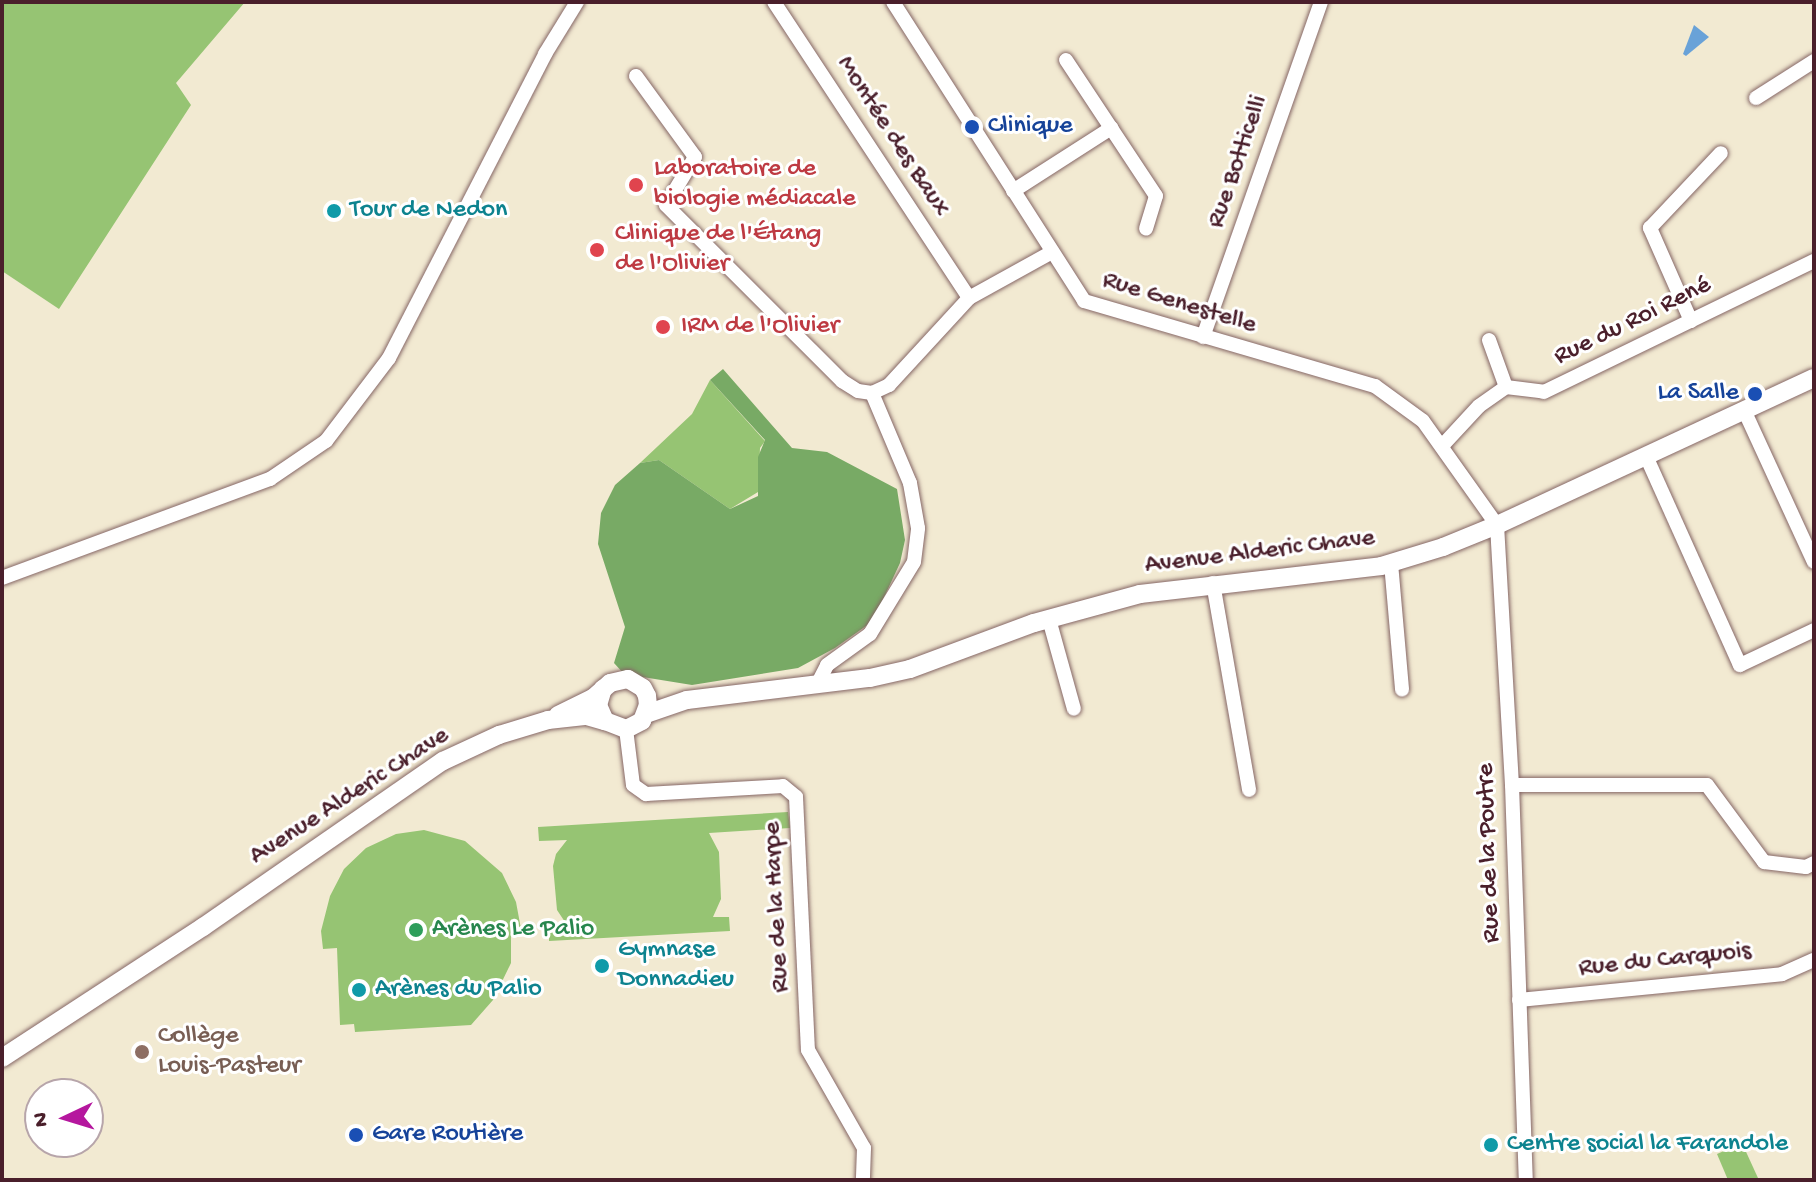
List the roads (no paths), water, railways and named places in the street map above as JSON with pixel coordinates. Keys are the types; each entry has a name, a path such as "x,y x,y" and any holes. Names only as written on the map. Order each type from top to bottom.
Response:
{"street":[{"path":"2,578 270,479 326,441 389,358 545,54 577,2"},
{"name":"Montée des Baux","path":"774,2 969,298"},
{"name":"Rue Genestelle","path":"893,2 1084,301 1375,386 1423,421 1497,525"},
{"name":"Rue Botticelli","path":"1203,337 1321,2"},
{"path":"1066,60 1156,196 1146,228"},
{"path":"1756,98 1814,61"},
{"path":"636,76 695,157 666,205 842,381 858,391 872,393 889,385 969,298 1052,252"},
{"path":"1013,191 1111,128"},
{"path":"1691,321 1650,228 1721,153"},
{"name":"Rue du Roi René","path":"1506,387 1544,392 1814,261"},
{"path":"1442,446 1479,406 1506,387 1489,340"},
{"name":"Avenue Alderic Chave","path":"646,714 687,700 817,685 910,669 1049,619 1140,594 1213,583 1306,576 1391,563 1497,525 1814,378"},
{"path":"817,685 827,665 870,634 914,562 918,528 910,483 872,393"},
{"path":"1744,410 1814,562"},
{"path":"1646,456 1740,665 1814,630"},
{"name":"Rue de la Poutre","path":"1497,525 1512,785 1526,1180"},
{"path":"1391,563 1402,690"},
{"path":"1213,583 1249,790"},
{"path":"1049,619 1074,709"},
{"path":"618,679 628,679 643,688 648,705 646,714 634,726 626,729 605,721 598,705 603,689 618,679"},
{"name":"Avenue Alderic Chave","path":"643,688 687,700"},
{"name":"Avenue Alderic Chave","path":"548,720 603,689"},
{"name":"Avenue Alderic Chave","path":"2,1058 230,909 443,761 499,735 548,720 587,716 605,721"},
{"name":"Rue de la Harpe","path":"626,729 633,785 646,794 783,786 796,797 808,1050 864,1148 863,1180"},
{"path":"1512,785 1707,785 1764,862 1811,870"},
{"name":"Rue du Carquois","path":"1519,1000 1782,974 1814,960"}],"water":[{"path":"1694,25 1709,37 1686,56 1683,54"}],"place":[{"name":"Clinique","path":"972,127"},
{"name":"Laboratoire de biologie médiacale","path":"636,185"},
{"name":"Tour de Nedon","path":"334,211"},
{"name":"Clinique de l'Étang de l'Olivier","path":"597,250"},
{"name":"IRM de l'Olivier","path":"663,327"},
{"name":"La Salle","path":"1755,394"},
{"name":"Arènes Le Palio","path":"416,930"},
{"name":"Gymnase Donnadieu","path":"602,966"},
{"name":"Arènes du Palio","path":"359,990"},
{"name":"Collège Louis-Pasteur","path":"142,1052"},
{"name":"Gare Routière","path":"356,1135"},
{"name":"Centre social la Farandole","path":"1491,1145"}]}
